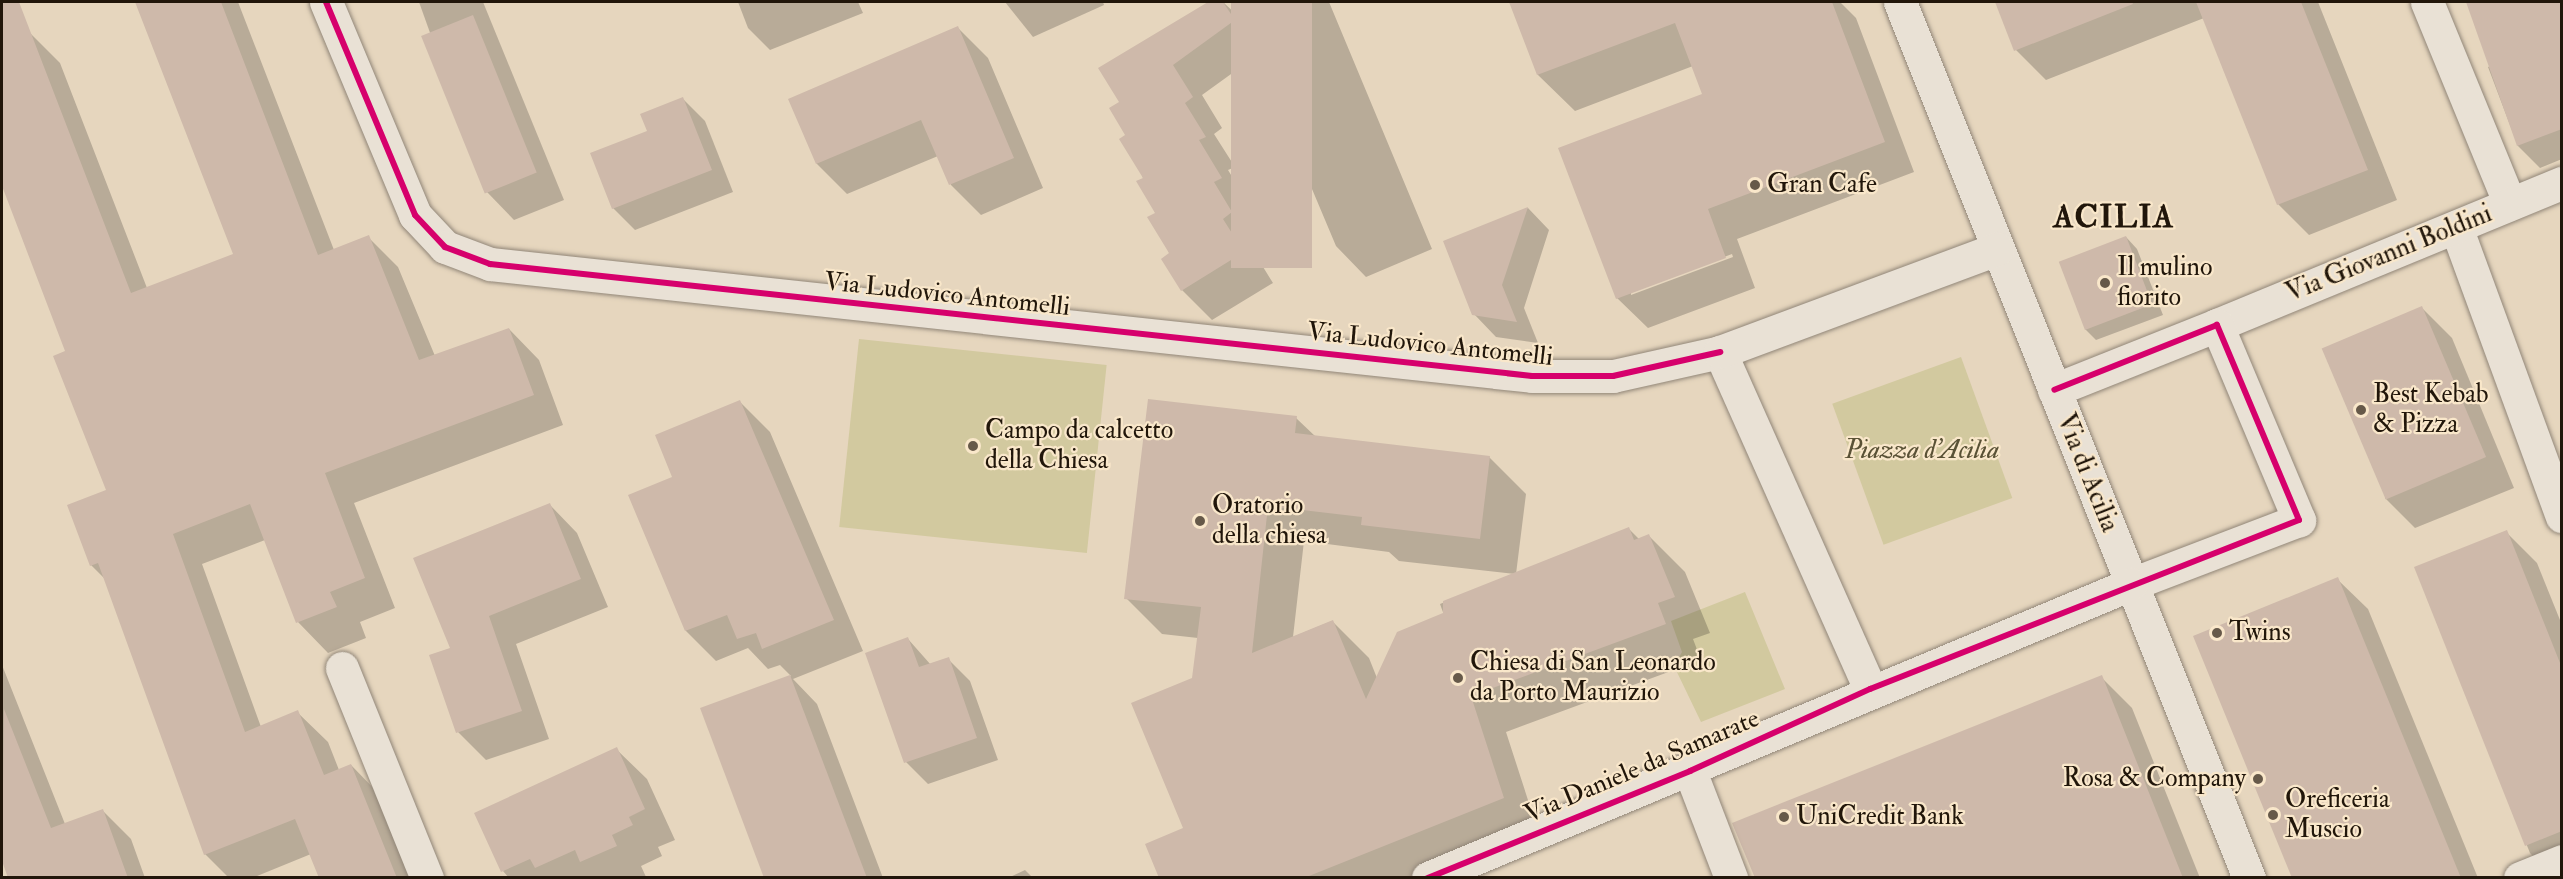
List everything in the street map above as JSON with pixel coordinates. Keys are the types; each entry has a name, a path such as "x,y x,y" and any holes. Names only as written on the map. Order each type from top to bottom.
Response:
{"street":[{"name":"Via Ludovico Antomelli","path":"326,2 415,215 445,247 490,264 1532,376 1613,376 1720,352 1997,249"},
{"name":"Via di Acilia","path":"1900,2 2248,878"},
{"path":"2427,2 2510,204"},
{"name":"Via Giovanni Boldini","path":"2054,390 2562,183"},
{"path":"2456,227 2562,516"},
{"name":"Via Daniele da Samarate","path":"1428,878 1690,771 1870,689 2131,584 2299,520 2217,325"},
{"path":"1720,352 1870,689"},
{"path":"342,668 427,878"},
{"path":"1690,771 1731,878"},
{"path":"2520,878 2562,861"}],"green space":[{"name":"Campo da calcetto della Chiesa","path":"859,339 1107,365 1087,553 839,527"},
{"name":"Piazza d'Acilia","path":"1961,357 2012,498 1884,545 1832,404"},
{"path":"1745,592 1785,689 1701,722 1674,666 1682,652 1671,621"}],"building":[{"path":"2,2 19,2 131,293 233,254 135,2 221,2 318,255 369,235 419,360 509,328 534,395 325,473 365,578 330,592 337,607 296,623 250,504 173,534 245,732 298,710 324,775 351,764 397,878 319,878 295,819 204,855 98,563 90,566 67,505 106,490 53,356 65,351 2,186"},
{"path":"1208,2 1223,2 1235,20 1173,65 1193,97 1185,103 1206,137 1199,140 1222,178 1214,182 1232,212 1223,219 1244,252 1181,291 1161,259 1169,253 1147,217 1155,213 1136,181 1143,178 1119,139 1125,135 1109,108 1119,102 1098,68"},
{"path":"1231,2 1312,2 1312,268 1231,268"},
{"path":"1509,2 1832,2 1885,142 1708,209 1726,258 1616,299 1558,148 1702,94 1675,23 1537,75"},
{"path":"1995,2 2132,2 2133,4 2014,51"},
{"path":"2196,2 2301,2 2368,170 2277,205"},
{"path":"2466,2 2562,2 2562,129 2517,146"},
{"path":"473,15 537,173 485,194 421,36"},
{"path":"958,26 1014,158 949,185 921,120 816,164 788,99"},
{"path":"683,97 712,170 612,209 590,153 647,131 640,114"},
{"path":"1528,207 1502,285 1517,322 1472,315 1443,241"},
{"name":"Il mulino fiorito","path":"2126,236 2152,304 2085,330 2059,262"},
{"path":"2422,306 2486,457 2386,500 2322,349"},
{"path":"1148,399 1297,416 1295,433 1490,456 1480,539 1361,525 1362,517 1268,506 1252,653 1333,620 1366,699 1397,632 1443,613 1443,601 1629,527 1634,540 1649,534 1675,597 1658,603 1666,624 1471,696 1504,798 1304,878 1159,878 1145,844 1183,828 1131,703 1192,678 1201,607 1124,599"},
{"path":"740,400 834,620 762,649 756,633 737,639 727,615 685,631 628,495 672,477 655,435"},
{"path":"550,503 581,579 489,616 522,711 456,733 429,655 450,648 413,558"},
{"path":"2507,530 2562,668 2562,831 2525,846 2414,567"},
{"path":"2338,577 2461,878 2292,878 2193,636"},
{"path":"908,637 919,667 949,657 977,738 904,763 865,653"},
{"path":"790,675 867,878 764,878 700,708"},
{"path":"2102,675 2183,878 1755,878 1732,823"},
{"path":"4,709 51,828 103,809 128,878 8,878 2,861"},
{"path":"617,747 645,809 629,817 633,825 612,835 617,846 580,862 575,850 535,868 530,859 501,872 474,813"}],"cycle path":[{"path":"326,2 415,215 445,247 490,264 1532,376 1613,376 1720,352"},
{"path":"1428,878 1690,771 1870,689 2299,520 2217,325 2054,390"}],"place":[{"name":"Gran Cafe","path":"1755,185"},
{"name":"Il mulino fiorito","path":"2105,283"},
{"name":"Best Kebab & Pizza","path":"2361,410"},
{"name":"Campo da calcetto della Chiesa","path":"973,446"},
{"name":"Oratorio della chiesa","path":"1200,521"},
{"name":"Twins","path":"2217,633"},
{"name":"Chiesa di San Leonardo da Porto Maurizio","path":"1458,678"},
{"name":"Rosa & Company","path":"2258,779"},
{"name":"Oreficeria Muscio","path":"2273,815"},
{"name":"UniCredit Bank","path":"1784,817"}],"district":[{"name":"ACILIA","path":"2114,217"}]}
